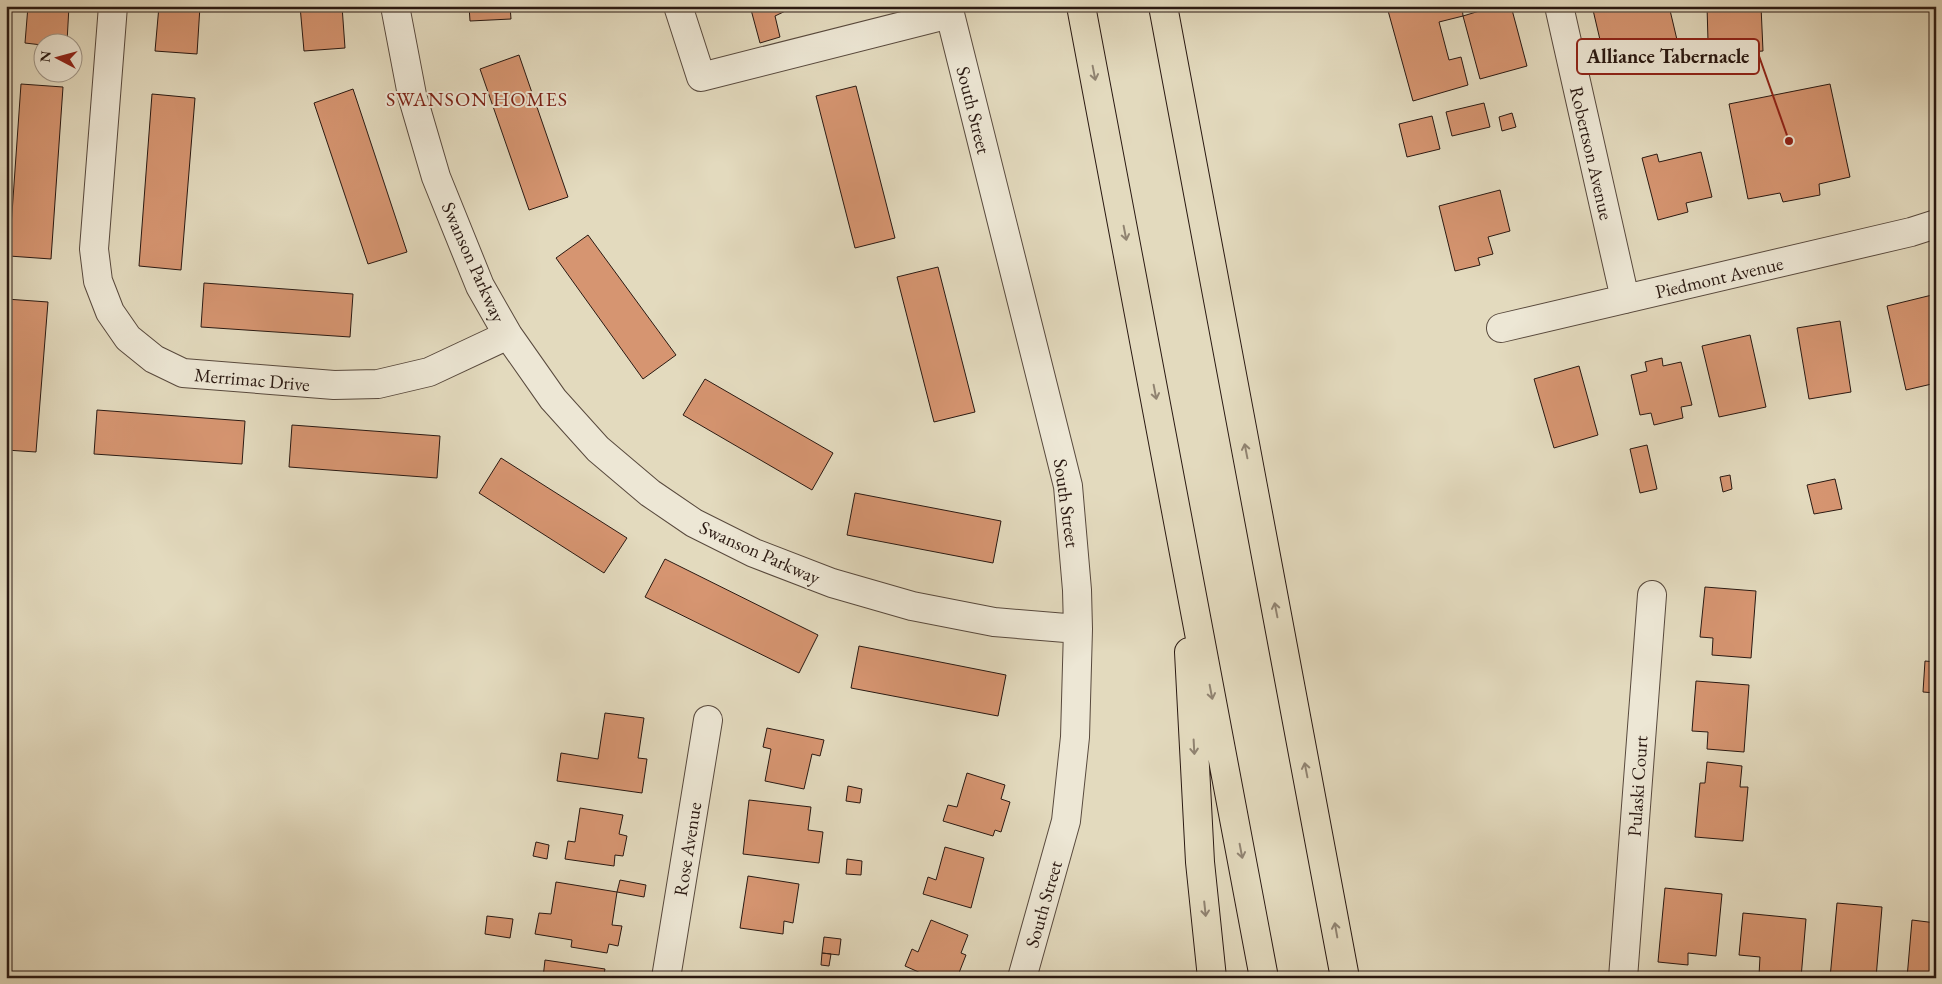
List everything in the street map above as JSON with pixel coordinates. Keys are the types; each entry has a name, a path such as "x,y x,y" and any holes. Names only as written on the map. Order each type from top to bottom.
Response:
{"highway":[{"path":"1164,15 1345,978"},
{"path":"1083,16 1264,978"},
{"path":"1183,541 1200,862 1212,978"}],"street":[{"name":"Merrimac Drive","path":"113,6 94,249 98,281 110,312 128,338 154,359 183,373 334,385 378,384 429,372 508,335"},
{"name":"Swanson Parkway","path":"395,6 412,95 436,177 480,286 508,335 553,399 598,449 650,493 694,523 754,553 832,583 912,606 994,622 1078,629"},
{"path":"678,6 701,77 949,10"},
{"name":"Robertson Avenue","path":"1559,6 1625,299"},
{"name":"South Street","path":"949,10 1068,486 1077,590 1078,629 1075,737 1066,821 1022,978"},
{"name":"Piedmont Avenue","path":"1501,328 1911,232 1936,224"},
{"name":"Pulaski Court","path":"1623,978 1652,595"},
{"name":"Rose Avenue","path":"666,978 708,720"}],"building":[{"path":"28,6 69,6 68,32 32,32 32,44 25,43"},
{"path":"159,6 200,6 197,54 155,51"},
{"path":"300,6 342,6 345,48 304,51"},
{"path":"469,6 510,6 511,19 470,21"},
{"path":"750,6 796,6 775,16 780,37 760,43"},
{"path":"1462,6 1463,16 1439,22 1449,60 1461,57 1468,85 1413,101 1387,7"},
{"path":"1496,6 1511,6 1527,66 1480,79 1463,16"},
{"path":"1608,6 1669,6 1678,44 1605,61 1593,10"},
{"path":"1707,6 1761,6 1763,51 1734,53 1734,40 1708,41"},
{"path":"519,55 568,197 529,210 480,69"},
{"path":"21,84 63,87 51,259 9,256"},
{"path":"1830,84 1850,177 1819,184 1820,195 1783,202 1780,193 1748,199 1729,104"},
{"path":"856,86 895,238 855,248 816,96"},
{"path":"353,89 407,252 368,264 314,103"},
{"path":"152,94 195,98 181,270 139,266"},
{"path":"1484,103 1490,127 1452,136 1446,112"},
{"path":"1512,113 1516,127 1502,131 1499,117"},
{"path":"1432,116 1440,149 1407,157 1399,124"},
{"path":"1701,152 1712,197 1686,203 1688,212 1658,220 1642,158 1657,154 1659,162"},
{"path":"1500,190 1510,231 1488,237 1493,254 1478,258 1480,265 1455,271 1439,206"},
{"path":"588,235 676,355 643,379 556,258"},
{"path":"938,267 975,412 934,422 897,277"},
{"path":"204,283 353,294 350,337 201,327"},
{"path":"1932,295 1936,313 1936,383 1906,390 1887,306"},
{"path":"6,299 48,302 36,452 6,450"},
{"path":"1840,321 1851,392 1809,399 1797,328"},
{"path":"1750,335 1766,407 1719,417 1702,346"},
{"path":"1662,358 1663,366 1681,362 1692,405 1681,407 1683,418 1654,425 1651,413 1640,415 1631,375 1647,371 1645,362"},
{"path":"1579,366 1598,435 1554,448 1534,379"},
{"path":"705,379 833,453 812,490 683,415"},
{"path":"97,410 245,421 242,464 94,454"},
{"path":"292,425 440,436 437,478 289,467"},
{"path":"1647,445 1657,489 1640,493 1630,449"},
{"path":"501,458 627,538 604,573 479,493"},
{"path":"1730,475 1732,489 1723,492 1720,477"},
{"path":"1835,479 1842,509 1814,514 1807,485"},
{"path":"855,493 1001,521 993,563 847,535"},
{"path":"665,559 818,635 799,673 645,597"},
{"path":"1705,587 1756,591 1751,658 1712,655 1713,638 1700,637"},
{"path":"859,646 1006,675 998,716 851,688"},
{"path":"1925,661 1936,662 1936,693 1923,692"},
{"path":"1696,681 1749,685 1744,752 1707,749 1708,732 1692,731"},
{"path":"605,713 644,718 638,758 647,759 642,793 557,781 561,753 598,759"},
{"path":"767,728 824,740 820,756 812,754 804,789 765,781 771,749 763,747"},
{"path":"1707,762 1742,766 1740,787 1748,787 1743,841 1695,837 1700,783 1705,783"},
{"path":"967,773 1005,785 1001,799 1010,802 1001,832 995,830 993,836 943,821 948,805 957,807"},
{"path":"848,786 862,789 860,803 846,801"},
{"path":"749,800 811,807 808,830 823,832 819,863 743,854"},
{"path":"580,808 623,815 619,834 627,836 623,856 615,855 614,866 565,859 568,841 575,842"},
{"path":"536,842 549,845 547,859 533,856"},
{"path":"945,847 984,858 971,908 923,894 928,877 936,880"},
{"path":"847,859 862,861 861,875 846,874"},
{"path":"748,876 799,884 793,923 784,921 783,934 740,928"},
{"path":"620,880 646,885 644,897 617,892"},
{"path":"556,882 617,892 612,925 622,926 618,946 609,944 607,953 571,947 572,940 535,934 539,913 551,914"},
{"path":"1665,888 1722,894 1716,956 1688,953 1688,965 1658,962"},
{"path":"1837,903 1882,907 1876,978 1830,978"},
{"path":"1743,913 1806,919 1801,978 1759,975 1760,957 1739,955"},
{"path":"487,916 513,919 510,938 485,934"},
{"path":"931,920 968,935 961,953 966,955 957,978 932,978 905,966 912,949 918,952"},
{"path":"1912,920 1936,923 1936,978 1907,978"},
{"path":"824,937 841,939 839,955 822,953"},
{"path":"822,953 831,954 829,966 821,965"},
{"path":"545,960 605,969 603,978 543,978"}],"place":[{"name":"Alliance Tabernacle","path":"1789,141"}],"district":[{"name":"SWANSON HOMES","path":"477,99"}]}
